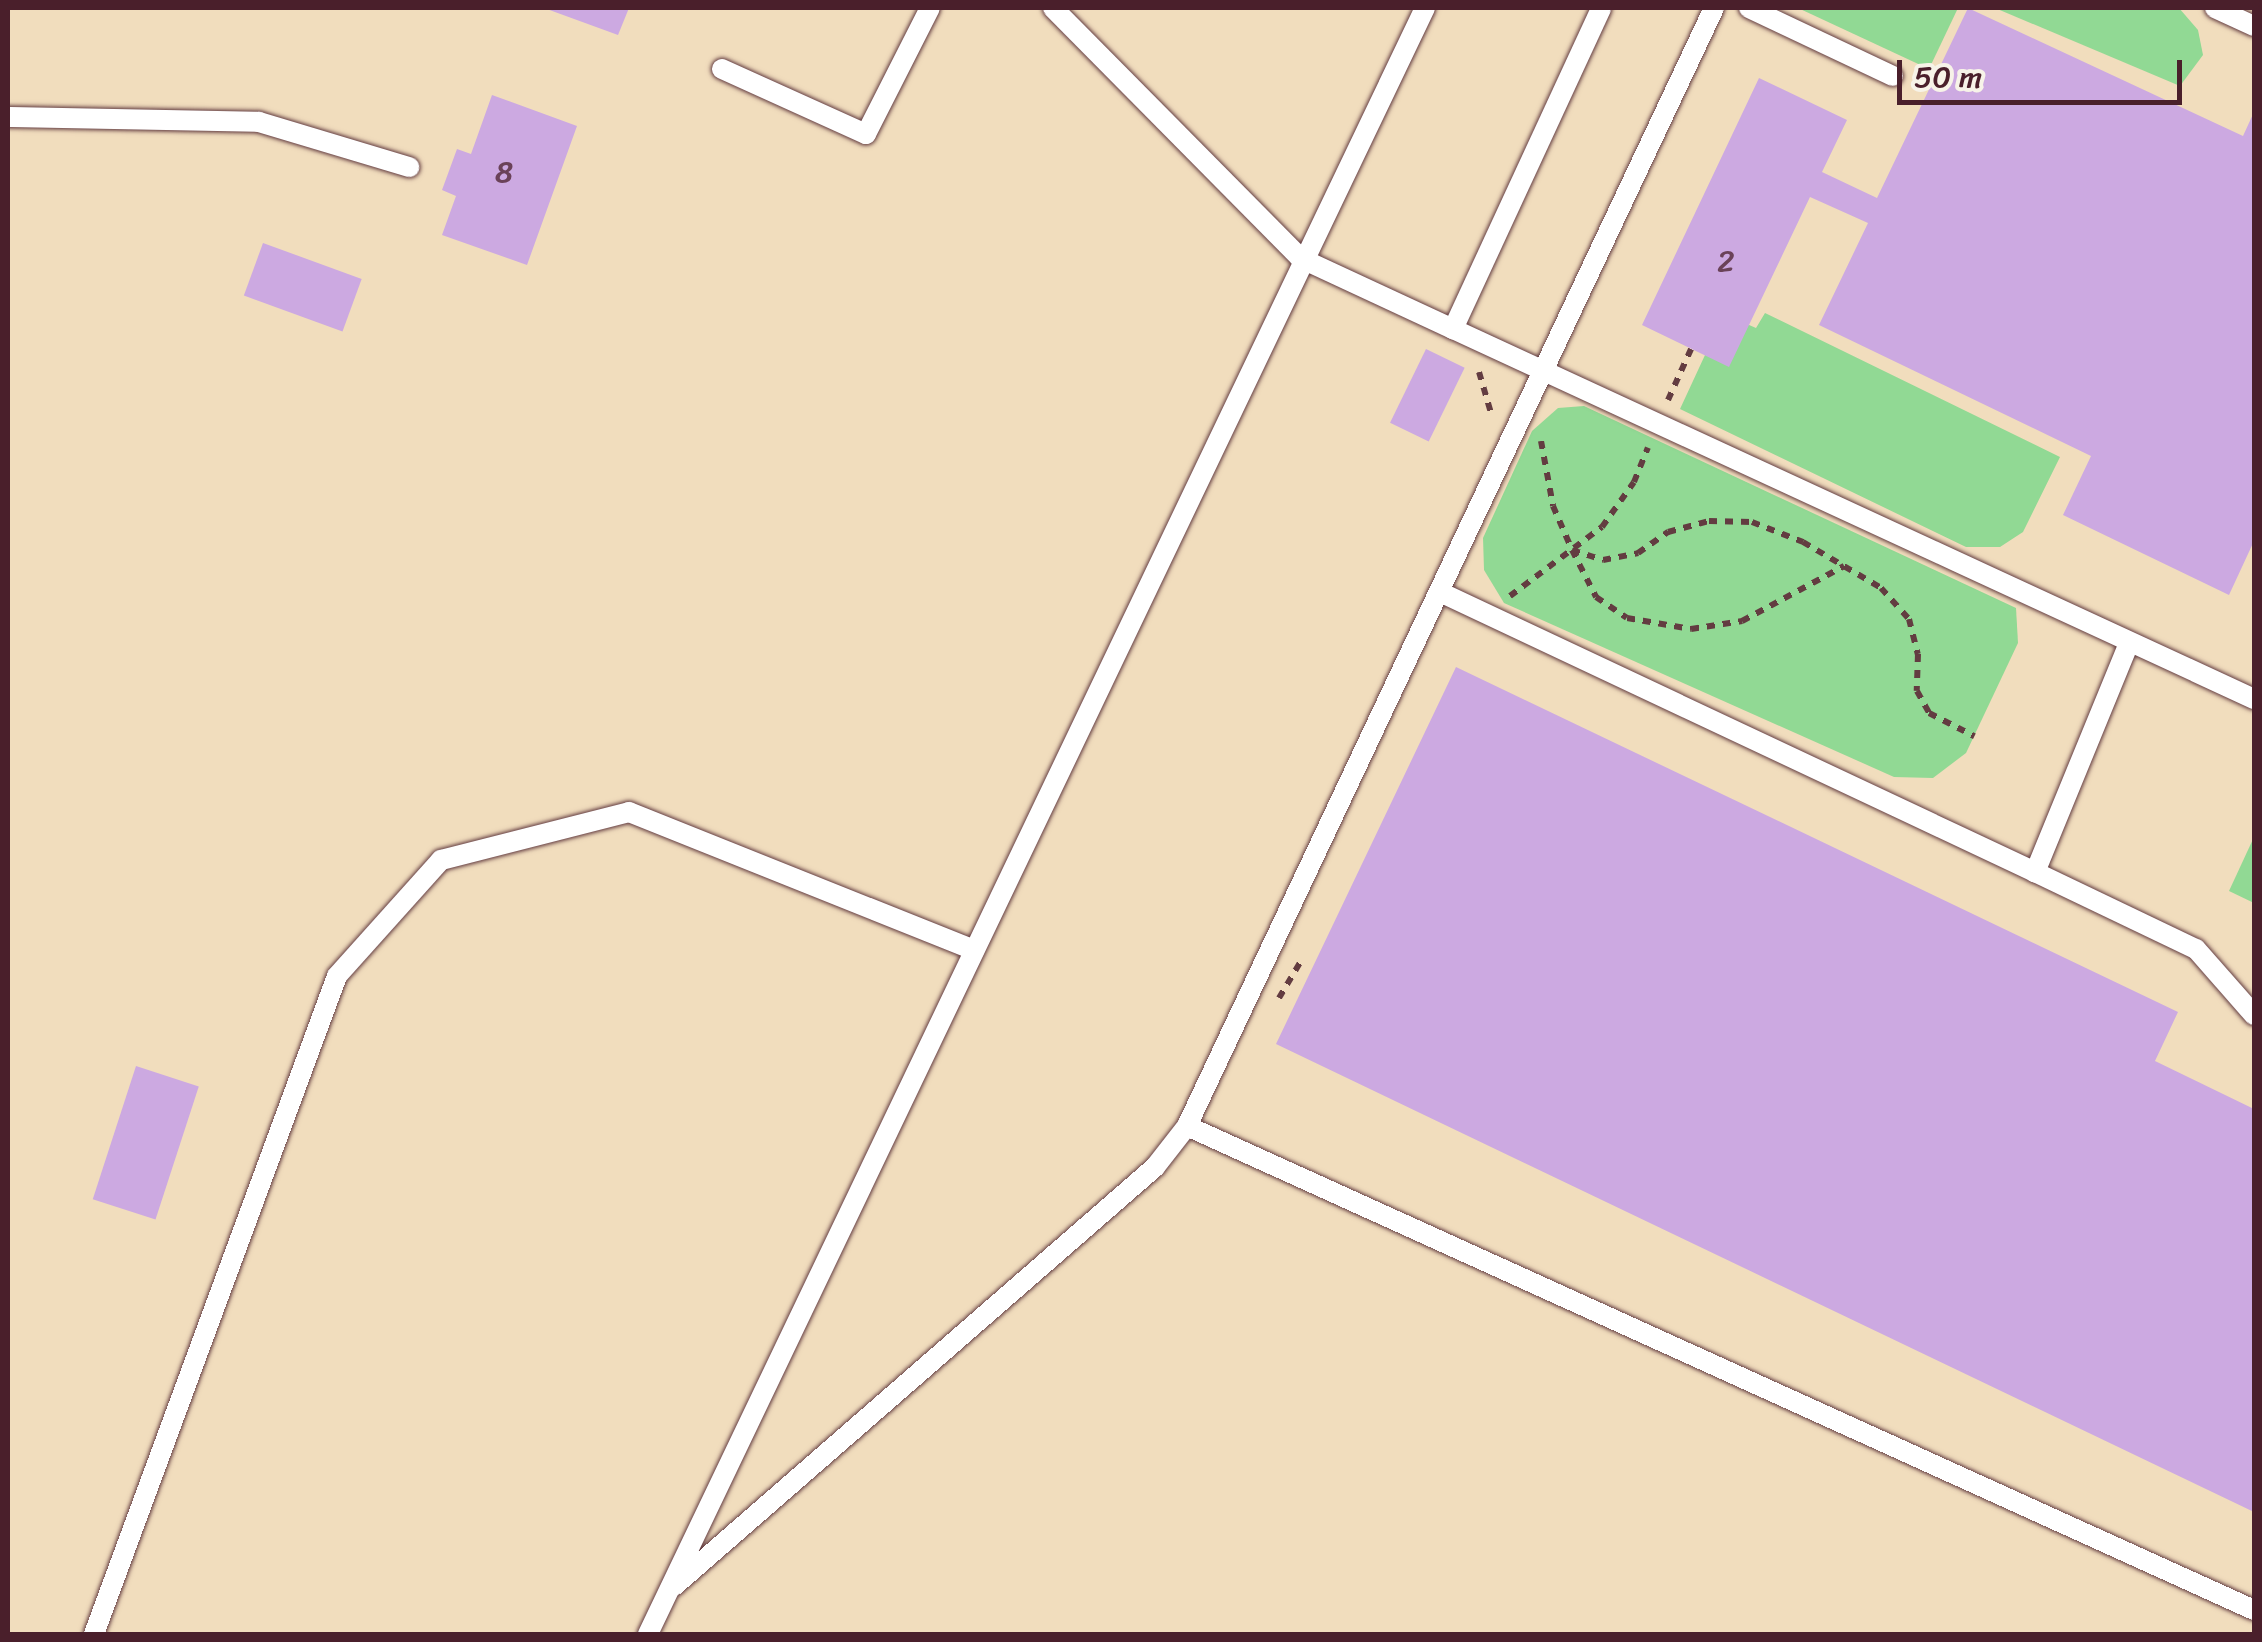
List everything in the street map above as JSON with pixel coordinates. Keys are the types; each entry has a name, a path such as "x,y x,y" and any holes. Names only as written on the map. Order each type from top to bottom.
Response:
{"lane":[{"path":"722,68 866,134 930,8"},
{"path":"1053,8 1300,258 2254,699"},
{"path":"648,1634 1300,258 1425,8"},
{"path":"1453,330 1601,8"},
{"path":"674,1586 1155,1167 1187,1126 1548,370 1714,8"},
{"path":"1749,8 1892,76"},
{"path":"2215,8 2254,26"},
{"path":"8,116 259,122 409,167"},
{"path":"1442,592 2196,949 2254,1015"},
{"path":"2036,872 2129,643"},
{"path":"94,1634 337,976 442,860 629,812 974,950"},
{"path":"1187,1126 2254,1610"}],"path":[{"path":"1508,597 1602,527 1634,482 1692,349"},
{"path":"1540,435 1553,506 1572,550 1596,598 1628,618 1660,627 1742,621 1844,566"},
{"path":"1572,550 1602,560 1638,553 1668,532 1695,524 1752,522 1844,566 1880,588 1909,619 1918,654 1917,691 1929,713 1974,736"}],"green space":[{"path":"1798,8 1958,8 1929,69"},
{"path":"1995,8 2179,8 2198,30 2203,55 2180,86"},
{"path":"1765,313 2060,457 2023,532 2000,547 1966,547 1680,409 1724,314 1756,328"},
{"path":"1584,406 2016,608 2018,643 1966,753 1933,778 1894,777 1504,603 1484,570 1483,538 1532,431 1558,408"},
{"path":"2254,837 2254,903 2229,891"}],"building":[{"path":"544,8 629,8 618,35"},
{"path":"1968,8 2243,136 2254,112 2254,541 2229,595 2063,515 2091,456 1819,325 1868,223 1810,197 1729,367 1642,325 1759,78 1847,120 1822,172 1877,198"},
{"path":"492,95 577,126 527,265 442,235 456,196 442,190 457,149 471,154"},
{"path":"263,243 362,279 343,332 244,296"},
{"path":"1426,349 1465,368 1429,442 1390,423"},
{"path":"1456,667 2178,1012 2155,1061 2254,1109 2254,1512 1276,1044"},
{"path":"136,1066 199,1086 156,1220 93,1199"}]}
